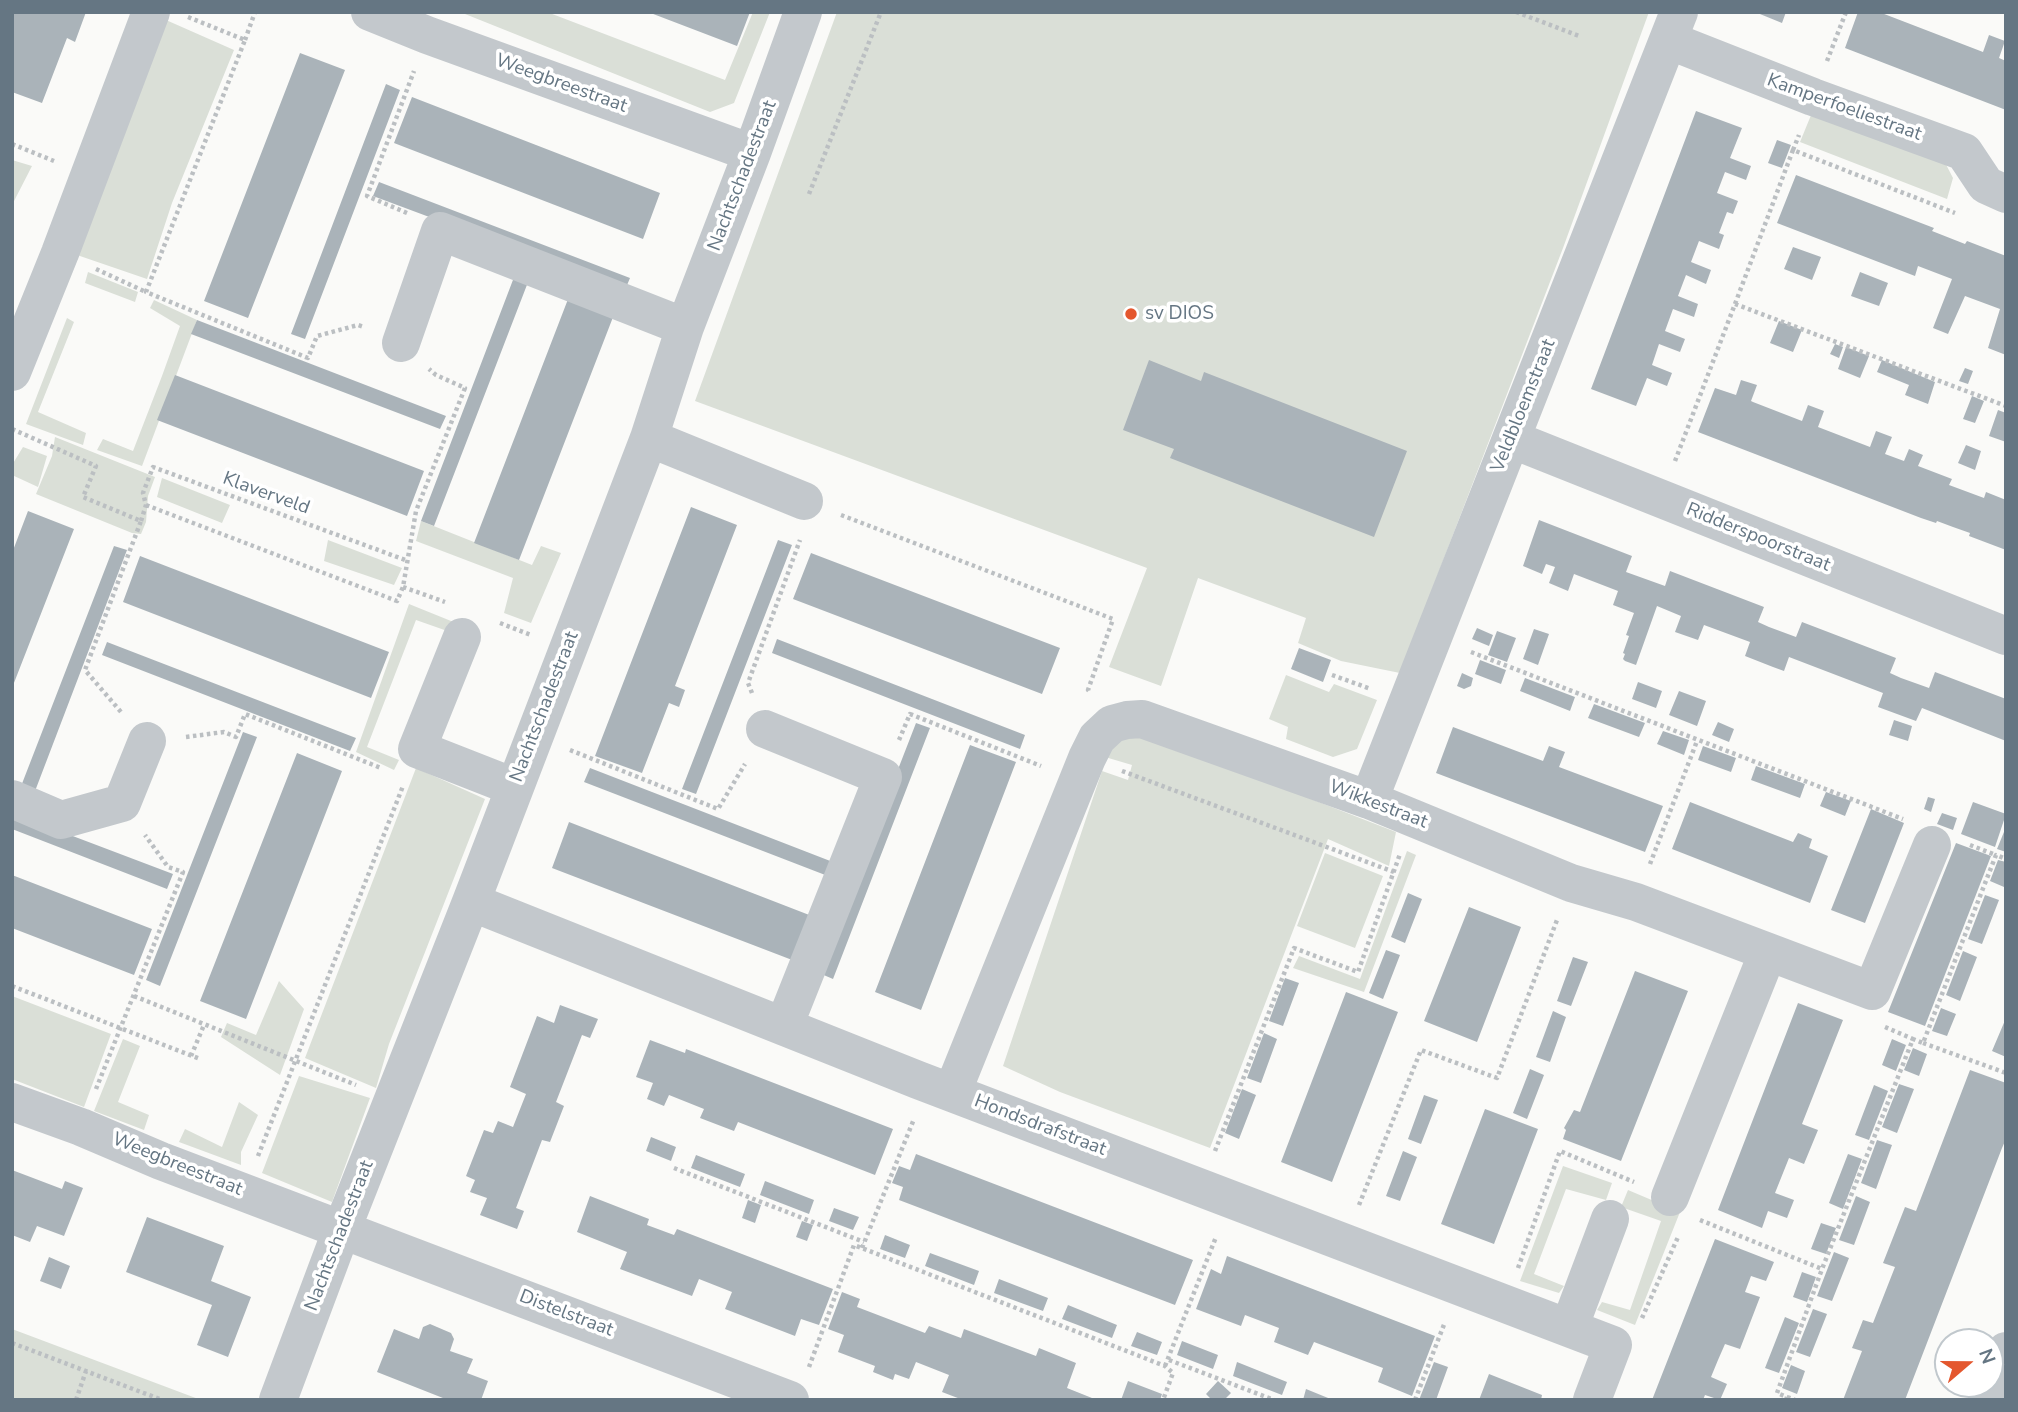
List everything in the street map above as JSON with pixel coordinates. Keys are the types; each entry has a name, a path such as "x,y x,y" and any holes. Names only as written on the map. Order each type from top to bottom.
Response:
{"street":[{"path":"12,372 151,12"},
{"name":"Weegbreestraat","path":"370,12 420,26 752,153"},
{"name":"Nachtschadestraat","path":"278,1400 649,438 685,327 803,12"},
{"name":"Kamperfoeliestraat","path":"1673,26 1813,97 1964,152 1986,185 2006,194"},
{"name":"Veldbloemstraat","path":"1369,800 1673,26"},
{"path":"401,343 440,231 685,327"},
{"path":"649,438 808,502"},
{"name":"Ridderspoorstraat","path":"1511,439 2006,636"},
{"path":"479,629 412,764 514,787"},
{"name":"Wikkestraat","path":"1112,724 1142,719 1369,800 1571,883 1636,902 1872,991 1935,836"},
{"path":"935,1086 1097,738 1112,724"},
{"path":"765,729 883,777 784,1026"},
{"path":"12,799 61,820 122,803 147,741"},
{"name":"Hondsdrafstraat","path":"471,902 935,1086 1612,1345"},
{"path":"1684,1215 1768,952"},
{"name":"Weegbreestraat","path":"12,1102 342,1229"},
{"path":"1569,1328 1610,1219"},
{"name":"Distelstraat","path":"342,1229 798,1389"},
{"path":"1592,1400 1612,1345"},
{"path":"1987,1400 2006,1351"}],"path":[{"path":"177,12 245,40"},
{"path":"146,292 256,12"},
{"path":"809,194 881,12"},
{"path":"1516,12 1579,37"},
{"path":"420,26 367,196 438,225 440,231"},
{"path":"1661,499 1793,150 1956,213"},
{"path":"60,253 146,292 308,358 317,336 358,325 401,343 436,375 465,388 416,511 403,587 397,601 146,505"},
{"path":"1734,304 2006,406"},
{"path":"12,429 96,466 83,497 141,521"},
{"name":"Klaverveld","path":"147,741 85,670 141,521 146,505 143,493 153,467 408,561"},
{"path":"534,736 718,809 765,729 748,683 808,502 1113,620 1088,690 1100,701 1112,724"},
{"path":"479,629 567,648"},
{"path":"1432,637 1935,836 2006,859"},
{"path":"1332,675 1378,691"},
{"path":"147,741 223,732 236,737 245,714 412,764 244,1192"},
{"path":"883,777 910,714 1394,872"},
{"path":"1636,902 1697,741"},
{"path":"81,1127 183,872 168,867 122,803"},
{"path":"1166,1366 1215,1193 1294,948 1359,972 1401,852"},
{"path":"1923,1043 1996,855"},
{"path":"1344,1242 1421,1050 1497,1078 1571,883"},
{"path":"12,986 200,1059"},
{"path":"134,996 392,1100"},
{"path":"191,1056 204,1025"},
{"path":"1795,1400 1777,1393 1822,1269 1913,1039 2006,1073"},
{"path":"862,1248 920,1102 935,1086"},
{"path":"674,1168 864,1242"},
{"path":"1612,1345 1635,1336 1684,1215 1822,1269"},
{"path":"798,1389 854,1245 1166,1366 1173,1373 1163,1400"},
{"path":"1415,1400 1458,1286"},
{"path":"12,1343 162,1400"},
{"path":"1169,1360 1274,1400"},
{"path":"76,1400 86,1371"}],"shaded area":[{"path":"460,12 547,12 725,80 753,12 770,12 734,103 710,112"},
{"name":"sv DIOS","path":"837,12 1649,12 1563,248 1400,673 1341,661 1298,643 1306,618 1198,578 1161,686 1109,667 1147,568 695,401"},
{"path":"166,20 234,50 172,203 147,279 77,255"},
{"path":"1816,103 1939,151 1953,178 1947,199 1800,142"},
{"path":"12,160 32,166 12,205"},
{"path":"88,272 138,292 135,302 85,283"},
{"path":"154,300 197,320 142,466 97,450 103,439 133,451 162,376 180,326 150,308"},
{"path":"67,318 74,322 38,412 86,433 83,445 26,424"},
{"path":"55,437 155,477 148,496 146,522 141,534 132,533 36,494 52,456"},
{"path":"23,447 47,456 38,487 12,475 12,465"},
{"path":"162,478 230,505 222,523 157,497"},
{"path":"421,521 532,565 541,546 561,553 531,623 504,613 513,578 416,541"},
{"path":"328,540 402,568 394,585 324,561"},
{"path":"409,604 456,623 453,633 416,620 367,747 399,760 394,770 356,752"},
{"path":"1286,675 1329,692 1334,684 1377,700 1357,749 1333,757 1286,739 1288,727 1269,719"},
{"path":"1141,733 1396,832 1389,866 1328,839 1210,1148 1060,1092 1003,1066 1102,771 1128,780 1132,765 1105,757 1119,740"},
{"path":"416,768 485,799 389,1044 376,1088 305,1058"},
{"path":"1407,851 1416,855 1364,992 1293,968 1299,956 1360,979"},
{"path":"1325,853 1383,876 1355,948 1297,926"},
{"path":"279,981 304,1009 280,1075 221,1037 227,1023 256,1035"},
{"path":"12,996 111,1034 84,1107 12,1079"},
{"path":"123,1039 140,1046 118,1102 149,1115 144,1130 94,1111"},
{"path":"299,1076 370,1098 332,1202 262,1173"},
{"path":"239,1102 258,1115 241,1152 241,1165 179,1142 185,1129 222,1147"},
{"path":"1563,1166 1612,1183 1606,1200 1566,1189 1534,1274 1564,1286 1559,1293 1520,1281"},
{"path":"1628,1190 1680,1212 1635,1325 1597,1310 1602,1302 1630,1310 1661,1221 1621,1207"},
{"path":"12,1329 201,1400 12,1400"}],"building":[{"path":"12,12 86,12 75,42 67,38 42,103 12,92"},
{"path":"648,12 750,12 737,46"},
{"path":"1755,12 1786,12 1782,23"},
{"path":"1858,12 1879,12 1983,52 1989,35 2005,41 1999,58 2006,61 2006,110 1845,48"},
{"path":"300,53 345,70 248,318 204,301"},
{"path":"386,84 400,90 305,339 291,334"},
{"path":"412,97 660,193 643,239 394,143"},
{"path":"1696,111 1742,128 1730,158 1751,166 1746,180 1725,172 1717,193 1738,201 1733,214 1727,212 1719,233 1724,235 1719,249 1699,241 1691,262 1711,270 1706,284 1686,275 1678,296 1698,304 1694,317 1673,309 1665,331 1685,339 1680,352 1659,344 1652,365 1672,373 1667,386 1647,378 1636,406 1591,389"},
{"path":"1777,140 1791,145 1782,168 1768,163"},
{"path":"1796,175 1934,228 1932,231 1965,244 1967,241 2006,256 2006,355 1988,348 2000,309 1965,296 1948,334 1933,328 1952,279 1918,266 1915,276 1777,223"},
{"path":"379,182 630,278 625,290 373,196"},
{"path":"1793,247 1821,257 1812,280 1784,269"},
{"path":"516,272 530,277 434,526 421,521"},
{"path":"1860,272 1888,283 1879,306 1851,296"},
{"path":"570,294 615,312 519,560 474,543"},
{"path":"197,320 446,416 440,429 191,334"},
{"path":"1779,321 1802,330 1793,352 1770,343"},
{"path":"1835,344 1843,347 1839,358 1830,354"},
{"path":"1846,347 1869,356 1860,378 1838,369"},
{"path":"1149,360 1201,381 1204,372 1407,451 1374,537 1170,458 1174,449 1123,430"},
{"path":"1882,360 1935,382 1928,404 1905,395 1909,385 1877,372"},
{"path":"1965,368 1973,371 1968,384 1959,381"},
{"path":"175,375 424,471 407,516 157,420"},
{"path":"1741,380 1757,385 1751,401 1753,402 1802,421 1808,405 1824,411 1818,427 1870,447 1876,431 1892,437 1885,454 1904,461 1909,449 1923,455 1918,466 1952,479 1949,485 1984,498 1986,492 2006,500 2006,550 1969,536 1970,533 1921,518 1698,432 1715,388 1736,395"},
{"path":"1972,396 1984,401 1975,423 1963,419"},
{"path":"1998,410 2006,413 2006,442 1989,436"},
{"path":"1966,445 1981,451 1975,470 1958,463"},
{"path":"691,507 737,525 675,686 685,690 679,707 669,703 642,773 595,756"},
{"path":"28,511 74,529 12,688 12,553"},
{"path":"1539,520 1632,556 1626,572 1665,586 1670,571 1764,607 1758,622 1769,627 1796,637 1802,622 1896,658 1890,673 1901,678 1929,688 1935,672 2006,699 2006,741 1922,708 1916,721 1878,707 1883,693 1789,657 1784,671 1773,667 1745,656 1750,642 1704,625 1698,640 1675,632 1681,616 1657,606 1636,665 1625,661 1623,653 1629,636 1626,635 1634,613 1613,605 1618,591 1574,574 1568,591 1549,583 1555,567 1546,564 1542,574 1523,566"},
{"path":"778,540 792,545 696,794 682,789"},
{"path":"114,546 127,550 32,799 18,794"},
{"path":"811,553 1060,648 1042,694 793,599"},
{"path":"140,556 389,652 371,698 123,602"},
{"path":"1477,628 1493,635 1489,646 1472,639"},
{"path":"1534,629 1549,634 1538,665 1523,659"},
{"path":"1497,631 1516,638 1507,662 1488,655"},
{"path":"777,639 1025,735 1020,749 772,653"},
{"path":"107,642 356,738 350,751 102,655"},
{"path":"1299,648 1331,660 1323,682 1291,669"},
{"path":"1480,660 1506,670 1501,684 1475,674"},
{"path":"1462,673 1473,678 1471,686 1464,689 1457,686"},
{"path":"1525,678 1575,697 1570,711 1520,691"},
{"path":"1638,682 1662,691 1656,708 1632,699"},
{"path":"1679,691 1706,701 1697,726 1669,715"},
{"path":"1594,704 1645,723 1639,737 1588,718"},
{"path":"1894,720 1912,726 1908,741 1889,735"},
{"path":"1718,722 1734,729 1729,742 1712,735"},
{"path":"916,723 930,728 833,979 819,973"},
{"path":"1453,727 1543,761 1549,746 1565,752 1559,767 1663,806 1645,852 1436,773"},
{"path":"1663,731 1689,740 1684,755 1657,744"},
{"path":"243,732 257,737 160,986 146,980"},
{"path":"970,745 1016,762 921,1010 875,992"},
{"path":"1703,746 1736,758 1731,772 1698,760"},
{"path":"297,753 342,771 246,1019 200,1001"},
{"path":"1756,766 1805,784 1800,798 1751,780"},
{"path":"590,768 838,864 833,878 584,782"},
{"path":"1826,792 1851,801 1845,816 1820,806"},
{"path":"1928,797 1935,799 1931,812 1924,809"},
{"path":"1690,802 1793,842 1798,833 1812,839 1809,848 1828,856 1810,903 1672,849"},
{"path":"1973,802 2006,814 1995,847 1961,834"},
{"path":"1871,809 1904,823 1865,923 1831,910"},
{"path":"12,813 173,874 167,889 12,829"},
{"path":"1942,813 1957,818 1953,830 1937,824"},
{"path":"569,822 817,918 800,963 552,868"},
{"path":"2006,827 2006,852 1997,849"},
{"path":"1956,843 1991,856 1925,1026 1888,1012"},
{"path":"1998,860 2006,862 2004,887 1990,881"},
{"path":"12,875 152,929 134,975 12,928"},
{"path":"1408,893 1422,899 1405,943 1391,937"},
{"path":"1985,895 1999,900 1982,944 1968,939"},
{"path":"1469,907 1521,927 1477,1042 1424,1021"},
{"path":"1386,950 1400,955 1383,999 1369,993"},
{"path":"1963,951 1977,957 1960,1001 1946,995"},
{"path":"1573,957 1588,962 1571,1006 1557,1001"},
{"path":"1635,971 1688,991 1621,1161 1563,1139 1566,1130 1564,1128 1574,1110 1580,1112"},
{"path":"1285,978 1299,983 1283,1026 1269,1021"},
{"path":"1346,992 1398,1012 1332,1182 1281,1162"},
{"path":"1798,1003 1843,1020 1802,1124 1818,1130 1804,1164 1789,1158 1775,1193 1794,1200 1787,1218 1768,1211 1762,1228 1718,1210"},
{"path":"560,1005 598,1019 590,1038 582,1035 556,1102 564,1106 550,1142 542,1140 516,1208 524,1211 517,1229 480,1215 487,1198 470,1192 475,1180 466,1176 484,1130 493,1133 498,1121 513,1127 526,1094 510,1087 537,1016 554,1023"},
{"path":"1941,1008 1956,1014 1947,1036 1932,1031"},
{"path":"1553,1011 1566,1017 1550,1062 1536,1057"},
{"path":"2006,1018 2006,1057 1992,1051"},
{"path":"1264,1033 1277,1039 1261,1083 1247,1078"},
{"path":"1892,1039 1906,1045 1896,1071 1882,1065"},
{"path":"650,1040 685,1053 686,1049 893,1129 875,1175 738,1122 734,1131 700,1118 704,1109 669,1095 664,1106 647,1099 653,1083 636,1077"},
{"path":"1913,1048 1927,1054 1919,1076 1904,1070"},
{"path":"1530,1069 1544,1075 1527,1119 1513,1113"},
{"path":"1970,1070 2006,1083 2006,1139 1905,1400 1843,1400 1862,1351 1852,1348 1863,1320 1873,1323 1895,1267 1883,1263 1905,1207 1916,1211"},
{"path":"1899,1084 1914,1089 1897,1133 1882,1127"},
{"path":"1874,1085 1888,1091 1869,1140 1855,1135"},
{"path":"1242,1089 1256,1095 1239,1139 1225,1133"},
{"path":"1424,1095 1438,1100 1421,1144 1408,1139"},
{"path":"1485,1109 1538,1129 1494,1244 1441,1224"},
{"path":"651,1137 676,1147 671,1161 646,1151"},
{"path":"1877,1140 1892,1145 1876,1189 1861,1183"},
{"path":"1403,1151 1417,1157 1400,1201 1386,1196"},
{"path":"916,1154 1193,1260 1175,1305 899,1200 903,1187 892,1183 899,1166 910,1170"},
{"path":"1848,1154 1862,1159 1843,1209 1829,1203"},
{"path":"696,1155 745,1174 740,1187 691,1168"},
{"path":"12,1170 62,1189 65,1181 83,1188 64,1236 37,1226 30,1242 12,1235"},
{"path":"765,1181 814,1200 809,1214 760,1195"},
{"path":"590,1196 649,1219 647,1225 674,1235 677,1229 833,1289 819,1325 801,1319 795,1336 725,1309 732,1292 699,1279 692,1296 620,1269 627,1252 577,1232"},
{"path":"1856,1196 1870,1202 1854,1245 1839,1240"},
{"path":"748,1200 761,1205 755,1223 742,1218"},
{"path":"834,1208 859,1217 853,1230 829,1221"},
{"path":"147,1217 224,1246 211,1281 251,1297 228,1357 197,1345 212,1305 126,1272"},
{"path":"802,1221 813,1225 807,1241 796,1237"},
{"path":"1821,1223 1836,1228 1826,1254 1811,1249"},
{"path":"885,1235 910,1245 905,1258 880,1249"},
{"path":"1715,1239 1774,1262 1766,1281 1751,1276 1745,1292 1760,1297 1740,1349 1725,1344 1711,1377 1727,1384 1720,1400 1705,1395 1703,1400 1652,1400"},
{"path":"1834,1252 1849,1258 1832,1301 1817,1296"},
{"path":"930,1253 979,1271 974,1285 925,1266"},
{"path":"1227,1256 1435,1336 1412,1396 1378,1382 1383,1368 1314,1342 1308,1355 1274,1342 1279,1328 1245,1315 1241,1326 1196,1309 1211,1269 1221,1274"},
{"path":"49,1257 70,1266 61,1289 40,1281"},
{"path":"1802,1272 1816,1277 1807,1302 1793,1297"},
{"path":"999,1279 1048,1298 1043,1311 994,1293"},
{"path":"842,1292 860,1299 857,1307 925,1333 929,1326 961,1338 964,1329 1036,1356 1039,1348 1076,1363 1067,1388 1097,1400 963,1400 942,1392 949,1375 916,1362 909,1379 895,1374 893,1380 873,1372 875,1366 838,1352 844,1335 828,1329"},
{"path":"1068,1305 1117,1325 1112,1338 1062,1319"},
{"path":"1813,1309 1827,1314 1810,1357 1796,1352"},
{"path":"1785,1317 1799,1323 1779,1373 1765,1368"},
{"path":"430,1324 451,1333 454,1339 450,1351 473,1359 467,1373 488,1381 481,1400 448,1400 377,1372 394,1329 419,1339 423,1327"},
{"path":"1137,1332 1162,1342 1157,1355 1131,1346"},
{"path":"1182,1341 1218,1355 1213,1369 1177,1355"},
{"path":"1237,1362 1287,1382 1282,1395 1233,1376"},
{"path":"1434,1362 1448,1367 1436,1400 1419,1400"},
{"path":"1791,1365 1805,1371 1797,1394 1782,1388"},
{"path":"1489,1374 1542,1395 1541,1400 1479,1400"},
{"path":"1128,1381 1162,1394 1160,1400 1121,1400"},
{"path":"1218,1381 1231,1393 1224,1400 1212,1400 1206,1394"},
{"path":"1306,1389 1333,1400 1303,1400"}],"place":[{"name":"sv DIOS","path":"1131,314"}]}
